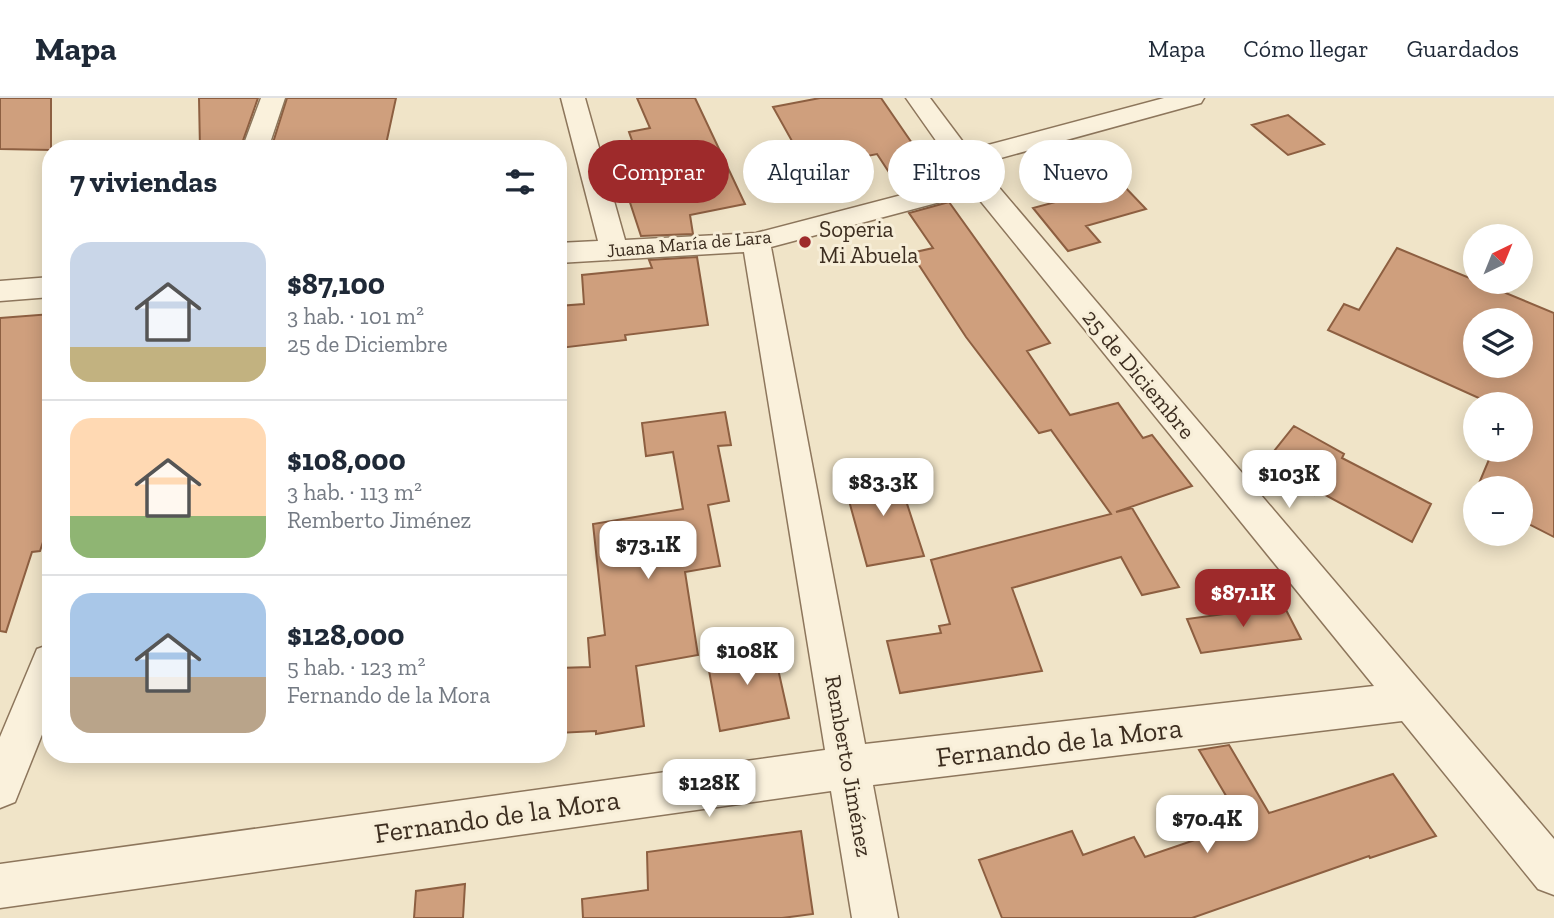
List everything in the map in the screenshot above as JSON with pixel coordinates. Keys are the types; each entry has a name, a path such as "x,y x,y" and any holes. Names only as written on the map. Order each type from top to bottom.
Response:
{"street":[{"path":"257,140 273,98"},
{"path":"573,98 614,250"},
{"name":"25 de Diciembre","path":"918,98 949,140"},
{"name":"Juana María de Lara","path":"1005,160 1192,98"},
{"name":"Juana María de Lara","path":"567,253 756,242 888,199"},
{"name":"25 de Diciembre","path":"999,203 1554,873"},
{"name":"Remberto Jiménez","path":"756,242 875,918"},
{"path":"0,291 42,288"},
{"path":"0,787 42,684"},
{"name":"Fernando de la Mora","path":"0,886 850,767 1411,701"}],"building":[{"path":"0,98 51,98 51,140 42,140 42,150 0,149"},
{"path":"199,98 258,98 243,140 200,140"},
{"path":"287,98 396,98 387,140 274,140"},
{"path":"637,98 695,98 715,140 632,140 629,132 650,128"},
{"path":"820,98 881,98 910,140 888,140 888,171 877,154 874,155 874,140 791,140 773,107"},
{"path":"1288,115 1324,144 1288,155 1252,125"},
{"path":"729,170 745,204 690,215 693,234 641,236 630,203 729,203"},
{"path":"1132,194 1146,209 1086,226 1100,242 1068,251 1033,208 1052,203 1132,203"},
{"path":"950,203 1050,343 1027,351 1070,415 1118,403 1143,438 1152,435 1192,486 1116,512 1132,508 1179,587 1142,595 1121,557 1012,588 1042,671 900,693 887,641 941,633 939,626 950,624 931,560 1111,514 1051,430 1039,433 966,337 911,253 933,248 909,213"},
{"path":"1397,248 1463,275 1463,294 1508,294 1554,313 1554,537 1533,526 1533,476 1482,476 1488,462 1533,462 1533,392 1465,392 1328,330 1344,304 1359,310"},
{"path":"697,257 708,325 625,335 626,340 567,347 567,305 584,304 582,275 652,268 649,260"},
{"path":"42,315 42,545 40,551 32,552 6,632 0,631 0,318"},
{"path":"725,412 731,445 718,446 729,501 708,505 720,566 685,572 698,655 636,666 644,726 596,734 596,731 567,733 567,668 590,667 588,638 605,635 593,524 683,509 673,452 646,456 642,423"},
{"path":"1294,426 1344,454 1342,458 1431,504 1412,542 1318,491 1314,495 1263,465"},
{"path":"896,470 924,556 867,566 843,479"},
{"path":"1284,606 1301,639 1201,653 1187,619"},
{"path":"772,642 789,718 720,731 706,654"},
{"path":"1229,745 1269,813 1393,774 1436,836 1370,858 1369,856 1192,918 1002,918 979,860 1072,831 1083,855 1134,837 1145,857 1233,827 1226,814 1235,811 1199,750"},
{"path":"801,831 813,914 782,918 583,918 582,899 648,890 647,852"},
{"path":"465,884 463,918 414,918 416,891"}],"place":[{"name":"Soperia Mi Abuela","path":"805,242"}]}
